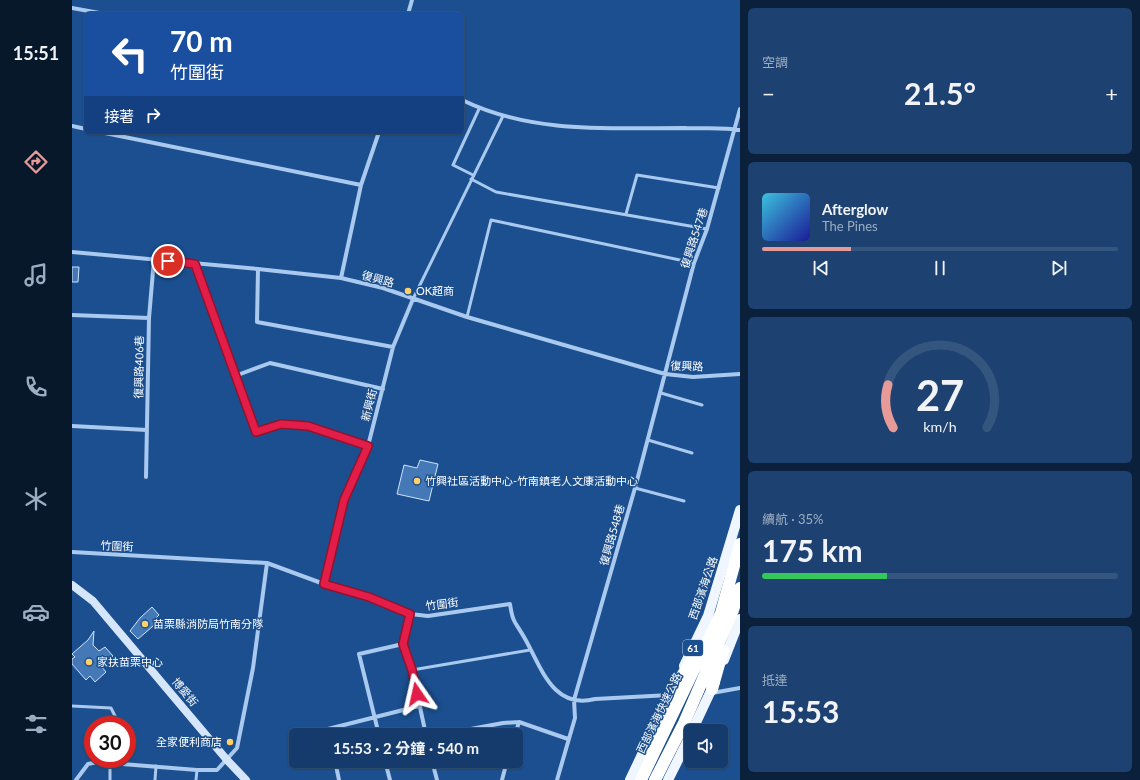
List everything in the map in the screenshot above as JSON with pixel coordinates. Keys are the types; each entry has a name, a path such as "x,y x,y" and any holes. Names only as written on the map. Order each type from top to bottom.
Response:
{"highway":[{"name":"西部濱海快速公路","path":"641,780 721,613 740,544"},
{"name":"61","path":"655,780 737,614 740,588"},
{"path":"670,695 721,613"},
{"path":"711,691 737,614"}],"main road":[{"name":"西部濱海公路","path":"630,780 708,616 740,510"},
{"path":"695,724 711,691"},
{"path":"668,780 684,748"}],"street":[{"path":"409,12 412,0"},
{"path":"72,8 93,12"},
{"path":"464,101 480,109 503,116 567,127 740,130"},
{"name":"復興路547巷","path":"666,374 694,263 707,229 740,108"},
{"path":"72,126 84,129"},
{"path":"110,134 361,186"},
{"path":"341,278 361,186 378,134"},
{"name":"復興路","path":"72,252 341,278 383,288 468,317 666,374 693,376 740,374"},
{"name":"復興路406巷","path":"146,477 149,318 154,259"},
{"path":"195,264 256,432 281,424 308,426 368,446"},
{"path":"258,269 257,322 392,347"},
{"name":"新興街","path":"324,584 344,500 368,446 392,347 413,299"},
{"path":"72,315 149,318"},
{"path":"235,376 270,363 383,389"},
{"name":"復興路548巷","path":"557,780 575,718 574,700 666,374"},
{"path":"72,426 147,430"},
{"name":"竹圍街","path":"72,552 267,563 324,584 369,597 410,614 428,616 510,604 512,621 524,636 545,677 557,692 574,700 585,702 595,699 670,695"},
{"path":"136,763 197,770 217,770 237,748 253,668 267,563"},
{"name":"博愛街","path":"72,585 93,600 227,760 246,780"},
{"path":"410,614 403,644 412,670 424,728"},
{"path":"377,728 359,654 403,644"},
{"path":"711,691 740,688"},
{"path":"332,728 419,706"},
{"path":"474,728 503,722 519,722 568,739"},
{"path":"517,728 519,722"},
{"path":"76,780 85,768"},
{"path":"336,768 339,780"},
{"path":"387,768 390,780"},
{"path":"433,768 436,780"},
{"path":"502,780 505,768"}],"lane":[{"path":"480,109 453,165 496,192 707,229"},
{"path":"413,299 503,116"},
{"path":"626,214 637,175 719,188"},
{"path":"468,317 491,220 694,263"},
{"path":"661,393 702,405"},
{"path":"648,440 692,453"},
{"path":"635,488 684,501"},
{"path":"412,670 530,650"},
{"path":"72,706 111,708 115,716"},
{"path":"155,780 156,766"},
{"path":"110,768 110,780"},
{"path":"196,780 197,770"}],"building":[{"path":"72,267 79,267 78,282 72,282"},
{"name":"竹興社區活動中心-竹南鎮老人文康活動中心","path":"420,460 438,464 429,501 397,494 404,465 417,468"},
{"name":"苗栗縣消防局竹南分隊","path":"152,607 159,615 156,618 159,621 138,639 130,631 140,618"},
{"name":"家扶苗栗中心","path":"94,631 93,645 99,651 105,647 113,656 101,666 106,672 95,682 90,676 86,680 72,664 72,659 75,657 72,654 88,640"}],"place":[{"name":"OK超商","path":"408,291"},
{"name":"竹興社區活動中心-竹南鎮老人文康活動中心","path":"417,481"},
{"name":"苗栗縣消防局竹南分隊","path":"145,624"},
{"name":"家扶苗栗中心","path":"89,662"},
{"name":"全家便利商店","path":"230,742"}],"route":[{"path":"168,261 195,264 256,432 281,424 308,426 368,446 344,500 324,584 369,597 410,614 403,644 412,670 417,694"}]}
